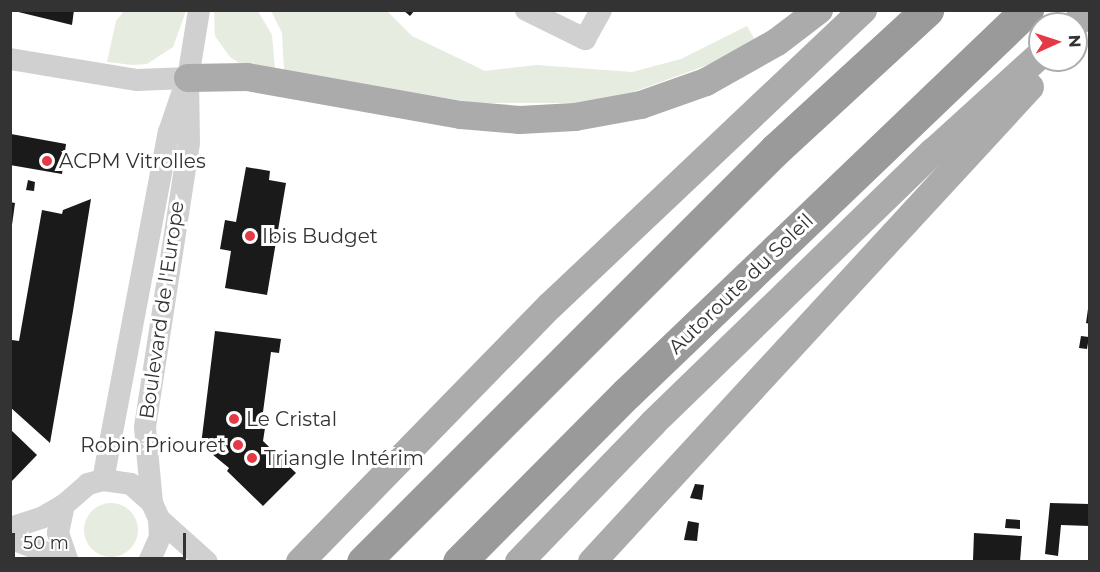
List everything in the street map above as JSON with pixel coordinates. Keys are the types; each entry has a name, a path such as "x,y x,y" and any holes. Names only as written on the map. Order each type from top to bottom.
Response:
{"highway":[{"path":"363,561 775,150 927,10"},
{"name":"Autoroute du Soleil","path":"459,561 627,393 1027,10"}],"main road":[{"path":"188,78 247,77 461,115 520,120 575,117 641,105 705,82 777,42 819,10"},
{"path":"300,561 550,306 863,10"},
{"path":"519,561 713,366 933,152 1028,66"},
{"path":"592,561 1045,72"}],"street":[{"name":"Boulevard de l'Europe","path":"149,561 160,537 145,427 189,143 188,78 199,10"},
{"path":"526,10 585,39 601,10"},
{"path":"10,59 137,80 188,78 169,132 103,480"},
{"path":"10,528 64,505 88,484 103,480 131,484 207,561"},
{"path":"64,505 58,533 67,561"},
{"path":"10,538 67,561"}],"shaded area":[{"path":"124,11 186,11 173,47 147,64 133,65 107,62 116,21"},
{"path":"214,11 258,11 272,35 275,70 239,63 230,57 215,36"},
{"path":"271,11 387,11 412,36 485,71 537,65 632,72 681,59 747,26 755,40 713,63 625,95 588,103 475,103 284,70 282,33"},
{"path":"106,503 116,503 126,507 134,515 138,530 134,545 126,553 116,557 106,557 96,553 88,545 84,535 84,525 88,515 96,507"}],"building":[{"path":"10,10 74,10 72,25"},
{"path":"403,10 415,10 410,16"},
{"path":"11,134 66,144 62,174 10,165"},
{"name":"Ibis Budget","path":"246,167 270,171 269,180 286,183 267,295 225,288 231,251 220,249 225,220 236,222"},
{"path":"28,180 35,182 34,191 26,190"},
{"path":"91,199 50,443 10,407 12,340 19,341 42,210 62,214 63,210"},
{"path":"10,202 15,203 12,225 10,225"},
{"path":"1088,309 1090,309 1090,324 1086,323"},
{"name":"Le Cristal","path":"215,331 281,339 279,353 271,352 261,427 265,428 263,441 296,473 263,506 227,471 229,468 201,445"},
{"path":"1081,336 1089,337 1087,349 1079,348"},
{"path":"10,429 37,455 10,483"},
{"path":"695,484 704,485 702,500 690,498"},
{"path":"1050,503 1090,504 1090,526 1061,525 1058,556 1045,554"},
{"path":"1006,519 1020,520 1020,529 1005,528"},
{"path":"688,521 699,523 697,541 684,540"},
{"path":"974,533 1022,536 1020,562 973,560"}],"place":[{"name":"ACPM Vitrolles","path":"47,161"},
{"name":"Ibis Budget","path":"250,236"},
{"name":"Le Cristal","path":"234,419"},
{"name":"Robin Priouret","path":"238,445"},
{"name":"Triangle Intérim","path":"252,458"}]}
